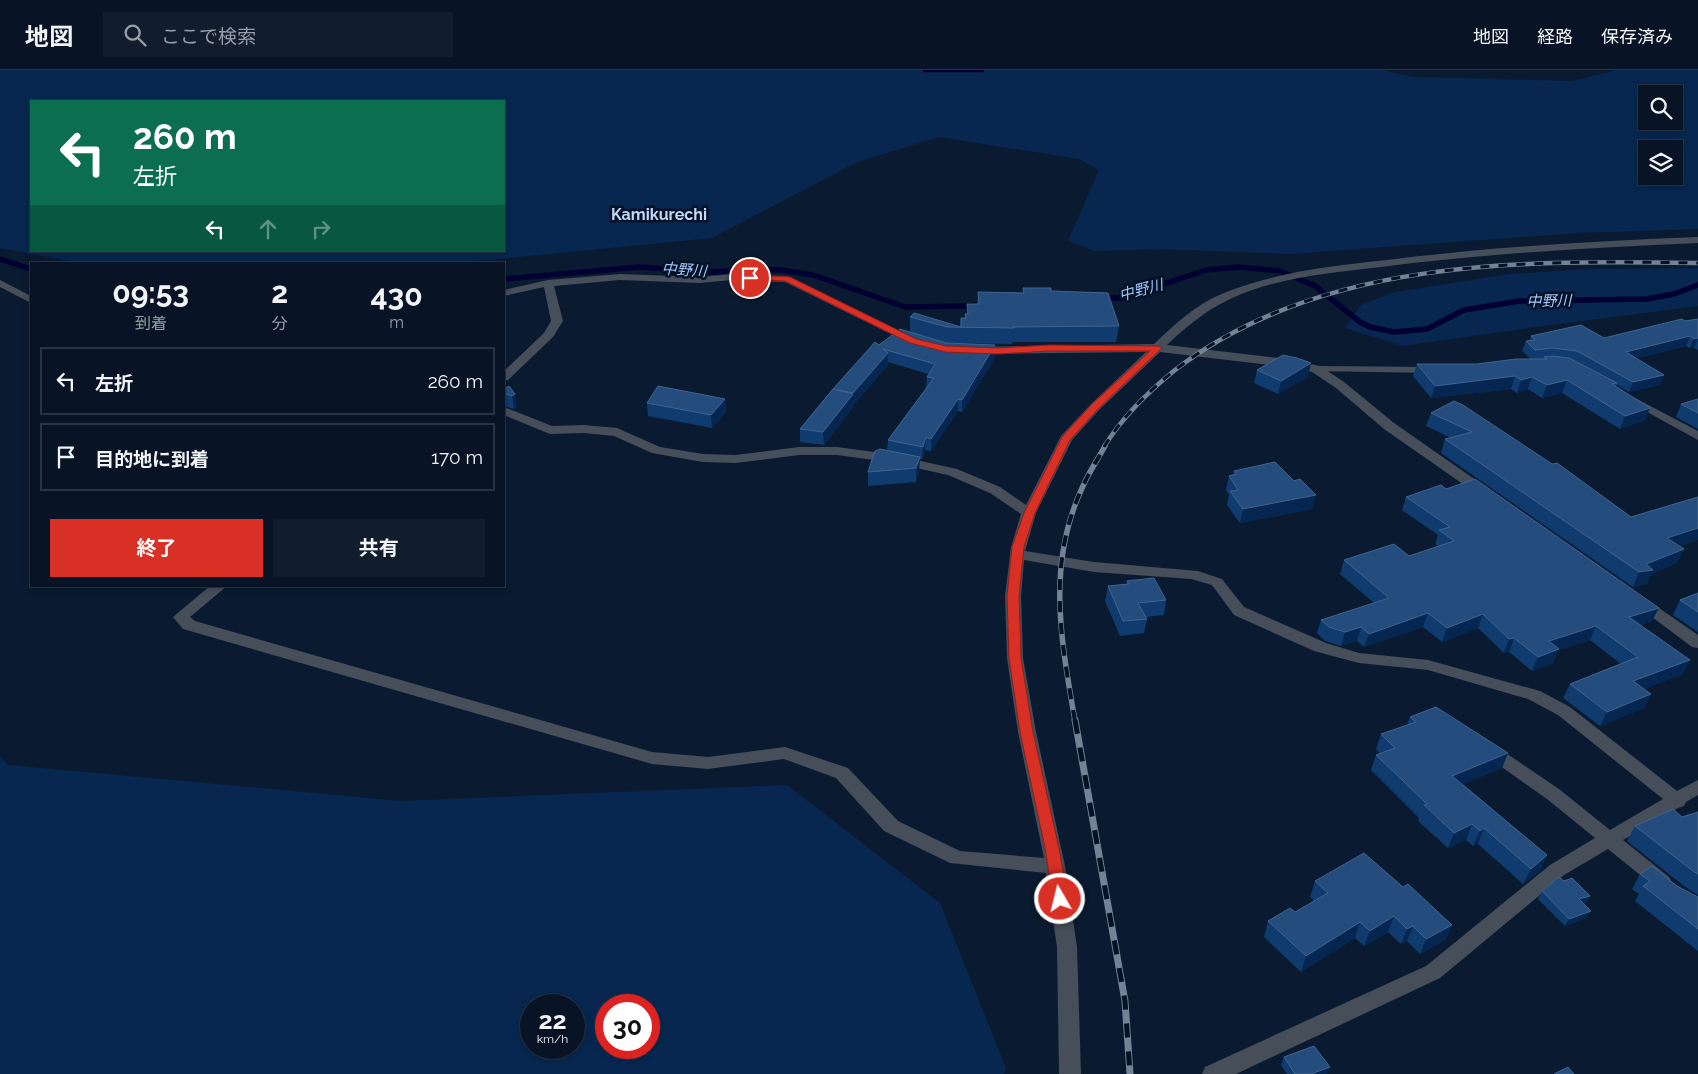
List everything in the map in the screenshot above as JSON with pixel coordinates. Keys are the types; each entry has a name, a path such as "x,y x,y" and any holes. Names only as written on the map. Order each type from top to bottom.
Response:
{"street":[{"path":"1070,1074 1067,947 1055,866 1026,732 1015,658 1013,596 1017,554 1029,513 1066,439 1095,406 1158,348 1177,326 1190,316 1227,296 1268,282 1313,272 1457,254 1563,246 1698,240"},
{"path":"505,293 548,283 620,277 700,280 732,277 787,278 887,329 921,343"},
{"path":"0,283 30,299"},
{"path":"505,376 549,335 557,321 548,283"},
{"path":"963,350 1158,348 1241,357 1316,369 1340,385 1389,426 1494,499"},
{"path":"505,411 550,430 584,429 617,432 657,450 703,458 735,459 799,451 837,451 889,458 952,472 996,490 1029,513"},
{"path":"1017,554 1094,567 1193,574 1217,582 1239,611 1320,646 1358,658 1428,665 1534,695 1564,711 1678,801"},
{"path":"219,587 181,617 189,626 652,758 708,763 785,753 842,773 890,826 957,858 1055,866"},
{"path":"1628,594 1698,643"},
{"path":"1470,737 1553,794 1676,894"},
{"path":"1214,1074 1433,972 1557,870 1678,801 1698,787"}],"lane":[{"path":"1316,369 1444,370"},
{"path":"1622,394 1698,436"}],"shaded area":[{"path":"0,70 1382,70 1415,77 1572,81 1617,70 1698,70 1698,229 1578,233 1289,254 1157,249 1095,251 1068,241 1099,170 1079,159 939,137 857,162 712,238 466,262 74,262 0,248"},
{"path":"1698,268 1698,306 1402,346 1345,328 1361,305 1395,292 1510,274 1591,269"},
{"path":"0,756 8,765 401,801 787,785 940,903 1006,1068 1004,1074 0,1074"}],"building":[{"path":"1023,288 1051,288 1051,291 1108,293 1119,326 1014,328 947,327 910,317 914,313 961,327 961,318 966,318 965,314 968,314 967,304 979,304 978,292 1024,293"},
{"path":"1682,319 1685,321 1698,319 1698,338 1694,339 1690,336 1626,352 1664,375 1633,382 1577,351 1552,348 1535,350 1526,341 1535,340 1531,336 1581,325 1604,338"},
{"path":"900,329 946,343 995,345 962,400 958,399 931,439 926,437 923,447 888,440 934,378 927,377 935,364 883,349 888,353 853,393 833,389 875,342 879,345"},
{"path":"1283,355 1311,363 1281,381 1257,370"},
{"path":"1544,357 1569,358 1617,383 1612,384 1650,408 1625,416 1567,380 1547,385 1532,377 1521,380 1515,376 1435,386 1417,364 1477,364 1516,359 1547,359"},
{"path":"509,386 515,394 512,396 505,393 505,388"},
{"path":"658,386 725,399 711,415 647,403"},
{"path":"833,389 853,394 823,432 800,429"},
{"path":"1698,399 1698,413 1681,404"},
{"path":"1454,401 1463,405 1552,464 1557,463 1631,517 1698,497 1698,528 1667,538 1684,549 1646,564 1653,570 1639,572 1445,439 1472,432 1431,413"},
{"path":"880,449 920,457 916,468 868,472 875,451"},
{"path":"1275,462 1294,481 1300,479 1316,495 1243,509 1230,491 1238,490 1229,476 1236,474 1234,471"},
{"path":"1475,479 1659,608 1629,617 1690,660 1633,681 1651,694 1607,712 1570,684 1638,657 1596,626 1549,641 1559,649 1538,657 1514,638 1509,639 1483,614 1447,628 1428,613 1369,634 1361,627 1345,632 1329,627 1321,620 1389,598 1344,560 1394,544 1409,556 1454,541 1439,530 1450,527 1406,497 1441,485 1446,489"},
{"path":"1154,578 1166,600 1138,603 1147,619 1123,621 1108,586 1129,584 1127,581"},
{"path":"1698,593 1698,612 1680,600"},
{"path":"1436,707 1508,753 1452,776 1547,855 1531,869 1484,828 1480,831 1472,824 1454,833 1376,755 1395,748 1381,734 1416,722 1410,717"},
{"path":"1673,809 1682,817 1698,812 1698,874 1635,826"},
{"path":"1364,853 1403,887 1408,884 1452,925 1426,939 1413,926 1407,929 1394,916 1370,931 1360,922 1306,956 1268,921 1290,908 1295,912 1328,893 1315,881"},
{"path":"1652,866 1677,886 1698,897 1698,929 1643,886 1650,881 1640,874"},
{"path":"1559,877 1564,881 1572,878 1590,896 1579,899 1591,911 1569,919 1542,891"},
{"path":"1314,1046 1330,1067 1311,1074 1295,1074 1284,1057"},
{"path":"1568,1067 1574,1074 1554,1074"}],"waterway":[{"path":"925,70 982,70"},
{"path":"0,259 30,269"},
{"name":"中野川","path":"505,279 638,267 717,272 743,269 780,270 813,275 905,307 968,306 986,303"},
{"name":"中野川","path":"1102,298 1122,298 1206,270 1238,267 1280,271 1315,286 1360,322 1370,327 1394,332 1427,329 1464,310 1519,301 1647,299 1674,294 1698,285"}],"railway":[{"path":"1104,447 1119,425 1136,406 1175,370 1232,333 1293,306 1358,286 1426,273 1494,266 1563,263 1698,263"},
{"path":"1075,721 1065,661 1060,602 1064,544 1071,515 1085,481 1105,446"},
{"path":"1075,720 1125,1001 1130,1074"}],"district":[{"name":"Kamikurechi","path":"659,214"}],"route":[{"path":"750,278 787,278 913,341 946,349 998,351 1049,348 1158,348 1095,406 1066,439 1029,513 1018,547 1013,596 1015,658 1026,732 1052,848 1060,899"}]}
